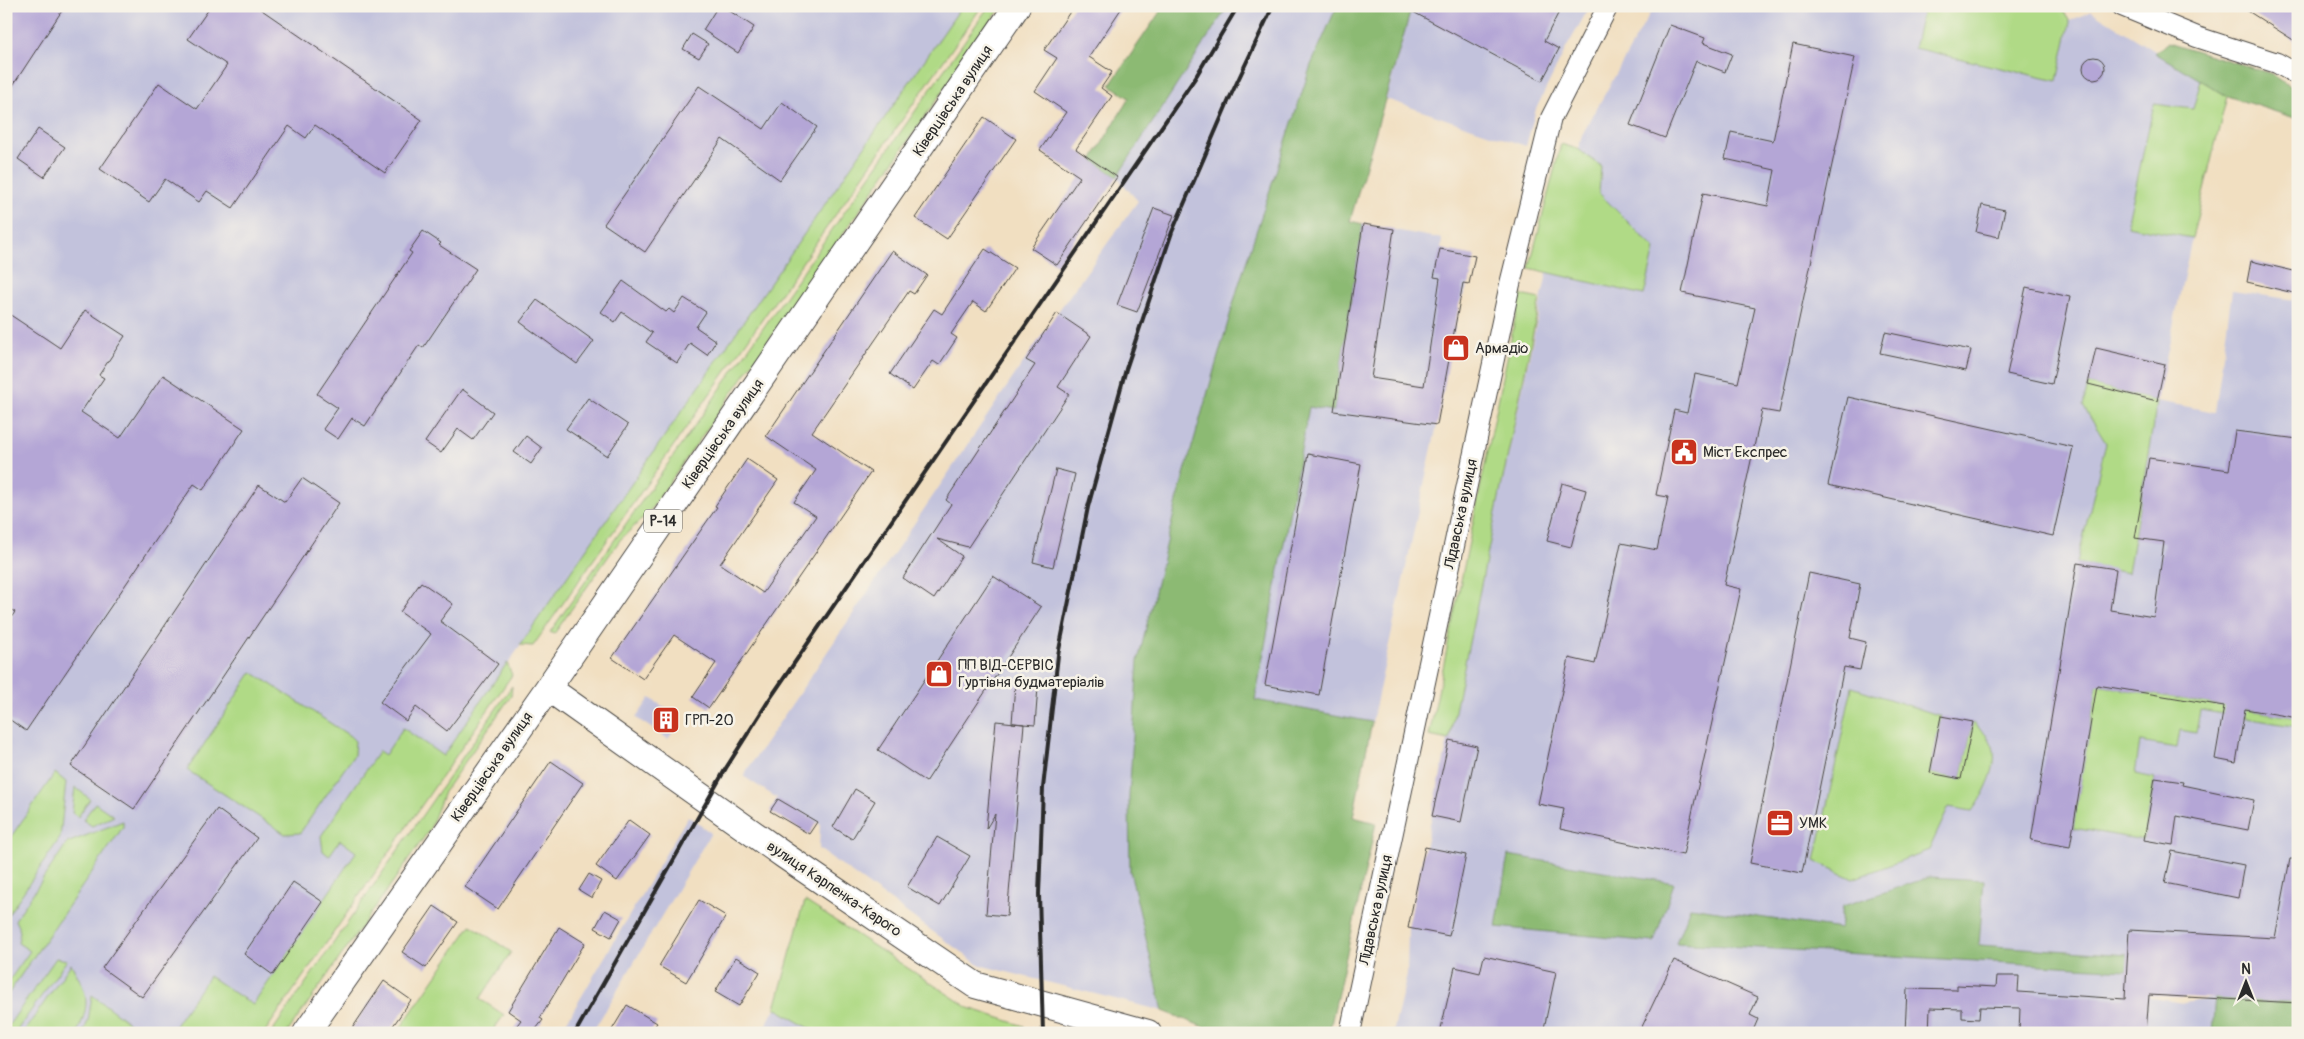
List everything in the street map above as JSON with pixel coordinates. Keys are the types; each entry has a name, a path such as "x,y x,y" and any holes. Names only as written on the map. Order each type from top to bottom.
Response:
{"main road":[{"name":"Ківерцівська вулиця","path":"306,1033 548,688 1017,6"},
{"name":"вулиця Карпенка-Карого","path":"548,688 785,856 976,985 1148,1033"}],"street":[{"name":"Лідавська вулиця","path":"1350,1033 1510,284 1551,118 1608,6"},
{"path":"2122,6 2197,37 2277,63 2298,75"}],"shaded area":[{"path":"6,6 962,6 253,1033 6,1033"},
{"path":"1228,6 1337,6 1311,65 1130,871 1163,1011 979,965 819,849 820,824 795,809 787,821 770,811 777,798 743,776 1057,313 1138,201 1117,177"},
{"path":"1412,6 1590,6 1564,52 1536,109 1526,146 1386,99"},
{"path":"1654,6 2060,6 2070,21 2091,11 2227,96 2192,238 2157,401 2215,412 2232,291 2295,300 2298,285 2298,979 2126,994 2184,1003 2215,998 2298,1033 1393,1033 1407,975 1408,928 1547,273 1582,135","holes":["1885,332 1970,350 1966,371 1881,353"]},
{"path":"1363,224 1442,239 1441,249 1475,256 1469,284 1458,306 1437,425 1372,722 1254,700 1309,407 1334,411"},
{"path":"650,698 682,719 668,739 636,718"},
{"path":"688,816 711,833 592,1033 560,1033"},
{"path":"775,1008 818,1033 762,1033"}],"green space":[{"path":"962,6 982,6 533,646 520,645"},
{"path":"989,6 1002,6 649,512 620,540 554,634 550,632"},
{"path":"1164,6 1228,6 1117,177 1092,160 1129,98 1110,85"},
{"path":"1337,6 1412,6 1350,221 1363,224 1334,411 1309,407 1255,700 1372,722 1353,817 1376,823 1329,1033 1219,1033 1163,1011 1130,871 1129,797 1138,661 1181,485 1239,284 1311,65"},
{"path":"1924,6 2060,6 2070,22 2057,81 1914,48"},
{"path":"2168,42 2272,74 2298,92 2298,119 2227,96 2155,53"},
{"path":"2201,80 2227,96 2192,238 2127,226 2154,104 2193,109"},
{"path":"1561,144 1578,149 1601,166 1599,193 1655,249 1644,295 1529,268"},
{"path":"1520,295 1540,299 1449,740 1429,736"},
{"path":"2088,384 2157,401 2128,573 2077,563 2106,443 2083,406"},
{"path":"507,663 512,675 264,1033 170,1033 209,976 253,1005 356,852 340,840 329,856 323,851 321,836 379,751 385,755 403,728 443,756"},
{"path":"252,672 355,741 354,755 300,833 285,834 187,770"},
{"path":"2097,685 2298,718 2298,727 2200,710 2196,733 2180,730 2177,748 2140,742 2135,774 2155,778 2144,840 2073,828"},
{"path":"512,686 511,696 444,792 430,829 287,1033 271,1033"},
{"path":"1852,687 1941,716 1930,773 1961,779 1973,722 1990,739 1994,750 1993,768 1990,778 1982,796 1972,811 1949,807 1929,850 1853,879 1815,861"},
{"path":"55,773 66,782 60,838 8,915 6,844"},
{"path":"75,787 90,799 78,817 72,813"},
{"path":"95,803 114,816 92,826 83,820"},
{"path":"123,821 123,827 6,997 6,985 30,951 18,943 20,931 15,920 67,843"},
{"path":"1508,855 1674,883 1654,942 1496,927"},
{"path":"1930,877 1984,880 1979,945 2128,955 2127,970 1676,943 1690,907 1840,929 1843,906"},
{"path":"805,901 969,1008 1024,1026 1024,1033 818,1033 775,1008"},
{"path":"471,925 511,952 480,999 504,1015 491,1033 397,1033"},
{"path":"56,958 67,960 15,1033 6,1033 6,1029"},
{"path":"71,964 81,982 86,997 85,1013 77,1033 23,1033"},
{"path":"92,995 128,1022 133,1033 83,1033 88,1021"},
{"path":"2215,998 2298,1003 2298,1033 2212,1033"}],"building":[{"path":"6,6 65,6 6,96"},
{"path":"211,6 256,6 422,120 385,173 315,125 306,138 289,126 233,208 207,191 199,202 165,179 149,202 100,169 159,83 197,109 227,65 188,39"},
{"path":"718,6 722,6 754,27 738,53 703,30"},
{"path":"1074,6 1123,6 1089,57 1112,72 1101,88 1112,96 1076,149 1117,177 1057,265 1031,248 1080,177 1040,150 1066,112 1035,91 1057,58 1044,50"},
{"path":"1402,6 1562,6 1544,41 1559,49 1542,81"},
{"path":"2240,6 2298,6 2298,43"},
{"path":"1670,25 1705,38 1703,43 1732,54 1725,72 1696,61 1665,138 1630,125"},
{"path":"692,34 708,44 699,58 683,49"},
{"path":"1793,44 1855,57 1779,413 1762,410 1724,585 1741,589 1683,855 1560,829 1564,809 1538,804 1569,658 1595,664 1621,543 1657,550 1668,497 1656,495 1674,410 1687,413 1695,374 1738,383 1755,308 1682,293 1703,193 1768,206 1775,170 1725,159 1731,132 1773,141"},
{"path":"2094,57 2104,64 2105,68 2098,78 2094,79 2084,72 2083,68 2090,58"},
{"path":"699,86 764,129 782,102 817,127 780,180 722,139 645,252 604,224"},
{"path":"984,117 1016,139 947,239 915,218"},
{"path":"38,129 65,147 44,177 18,159"},
{"path":"1982,205 2005,210 1999,237 1976,232"},
{"path":"1154,208 1174,215 1137,312 1117,305"},
{"path":"1363,224 1394,229 1371,378 1424,386 1440,278 1434,277 1440,249 1475,256 1469,284 1463,283 1437,425 1334,411"},
{"path":"423,231 441,243 439,245 476,269 423,348 419,345 365,426 352,418 338,439 323,429 338,408 317,394 412,253 409,251"},
{"path":"985,249 1015,268 986,311 973,302 951,334 957,338 939,365 933,361 913,390 890,374 934,309 942,314"},
{"path":"892,251 927,275 914,294 909,291 812,432 871,472 709,708 693,697 716,663 674,635 643,679 612,658 717,507 715,506 747,459 778,480 720,564 763,593 816,516 794,502 816,470 766,436"},
{"path":"2251,261 2298,272 2298,294 2247,282"},
{"path":"623,281 666,312 669,309 674,313 684,298 706,312 696,327 716,341 707,355 690,343 677,363 646,342 652,333 622,312 615,322 601,312"},
{"path":"2026,287 2070,297 2052,384 2007,374"},
{"path":"537,300 594,341 577,364 520,322"},
{"path":"85,310 125,336 99,375 104,378 81,412 120,438 163,375 244,429 203,490 194,484 26,731 6,717 6,625 15,612 6,607 6,312 60,348"},
{"path":"1057,313 1091,336 1058,387 1069,394 968,547 937,539 962,556 934,599 903,578 951,504 946,500 1035,365 1026,360"},
{"path":"1885,332 1971,350 1966,371 1880,353"},
{"path":"2096,348 2165,364 2157,401 2088,384"},
{"path":"462,389 493,412 473,440 458,429 441,453 425,442"},
{"path":"1848,397 2073,447 2053,536 1828,485"},
{"path":"588,398 628,425 607,456 566,429"},
{"path":"2235,431 2298,439 2298,718 2245,709 2236,763 2215,759 2224,706 2097,685 2070,847 2031,840 2077,563 2116,569 2110,610 2154,617 2164,542 2135,538 2149,458 2229,470"},
{"path":"526,436 542,448 531,464 514,452"},
{"path":"1308,454 1361,464 1319,695 1265,685"},
{"path":"1056,469 1075,474 1053,567 1033,562"},
{"path":"302,478 339,503 134,809 71,766 259,485 285,502"},
{"path":"1562,483 1586,490 1571,547 1547,541"},
{"path":"1809,573 1860,584 1850,638 1866,642 1860,670 1844,667 1802,873 1750,863"},
{"path":"993,576 1041,607 926,782 878,750"},
{"path":"421,582 453,604 440,621 498,664 447,731 416,707 406,721 380,702 431,634 400,612"},
{"path":"1015,684 1038,687 1035,725 1012,723"},
{"path":"1941,716 1973,722 1961,779 1930,773"},
{"path":"996,721 1024,724 1007,916 986,914 995,814 986,829"},
{"path":"1449,740 1477,746 1461,822 1432,816"},
{"path":"551,761 583,783 498,909 465,887"},
{"path":"2155,778 2183,782 2182,785 2254,800 2248,830 2177,816 2173,845 2144,840"},
{"path":"855,789 875,801 852,839 833,827"},
{"path":"778,799 817,822 809,834 770,811"},
{"path":"217,809 257,838 142,997 102,968"},
{"path":"629,820 650,835 617,881 596,866"},
{"path":"937,837 970,856 940,906 907,887"},
{"path":"1425,847 1466,855 1449,936 1408,928"},
{"path":"2172,851 2244,865 2238,898 2165,883"},
{"path":"2290,859 2298,859 2298,1003 2149,995 2146,1033 2019,1033 2020,1008 1980,1007 1979,1019 1962,1018 1962,1009 1930,1008 1929,1033 1905,1033 1907,989 1957,990 1957,985 1996,987 1997,976 2019,976 2018,992 2125,999 2129,930 2275,938"},
{"path":"589,874 601,881 592,898 579,890"},
{"path":"293,882 323,902 273,975 244,954"},
{"path":"699,900 726,916 686,982 659,966"},
{"path":"434,906 458,922 426,968 402,952"},
{"path":"605,910 621,919 611,937 595,928"},
{"path":"559,927 585,943 540,1018 543,1020 533,1033 511,1033 521,1020 508,1011"},
{"path":"1484,956 1556,972 1543,1033 1440,1033 1455,967 1480,973"},
{"path":"736,957 760,972 739,1006 715,992"},
{"path":"1674,960 1758,997 1750,1015 1758,1019 1752,1033 1639,1033"},
{"path":"384,981 411,1000 388,1033 349,1033"},
{"path":"627,1005 657,1023 650,1033 610,1033"}],"railway":[{"path":"575,1033 726,768 769,700 1195,78 1238,6"},
{"path":"1043,1033 1039,894 1043,788 1058,655 1088,507 1126,369 1172,232 1231,95 1273,6"}],"place":[{"name":"Армадіо","path":"1456,348"},
{"name":"Міст Експрес","path":"1684,452"},
{"name":"ПП ВІД-СЕРВІС Гуртівня будматеріалів","path":"939,674"},
{"name":"ГРП-20","path":"666,720"},
{"name":"УМК","path":"1780,823"}]}
